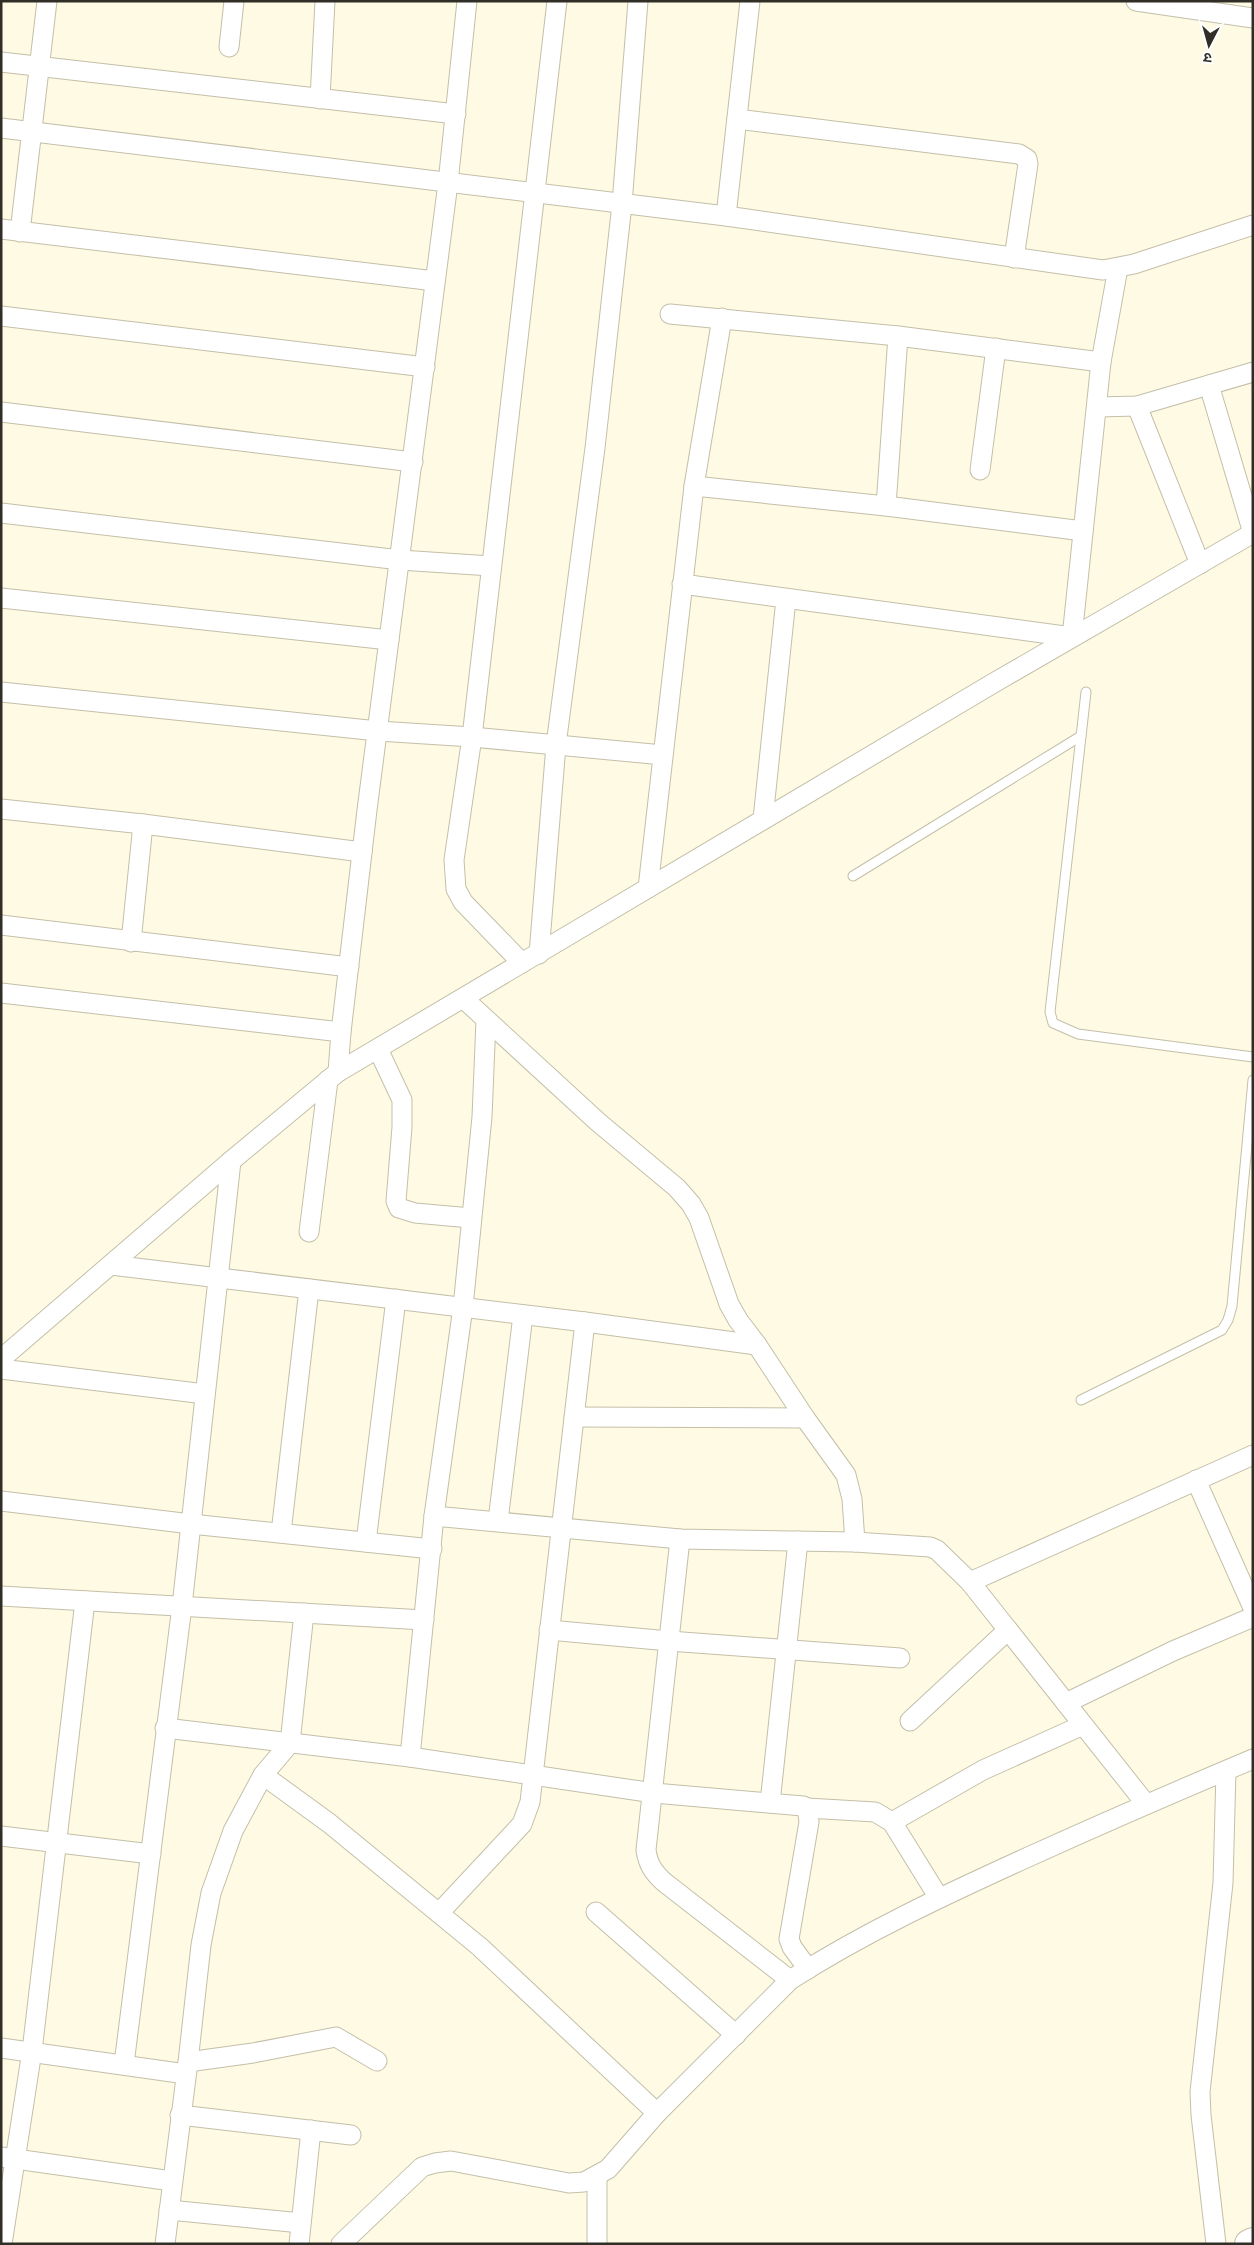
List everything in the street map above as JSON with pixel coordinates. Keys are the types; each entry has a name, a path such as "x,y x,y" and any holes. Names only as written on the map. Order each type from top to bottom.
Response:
{"main road":[{"path":"1249,2244 1253,2242"}],"street":[{"path":"47,1 31,132 10,230 436,281"},
{"path":"229,47 234,1"},
{"path":"320,99 325,1"},
{"path":"309,1232 341,1032 362,852 448,183 467,1"},
{"path":"522,963 463,902 456,889 454,860 472,737 557,1"},
{"path":"539,954 556,746 595,448 622,204 638,1"},
{"path":"726,216 750,1"},
{"path":"1136,1 1253,18"},
{"path":"1,62 456,114"},
{"path":"737,119 1018,154 1026,159 1028,164 1014,258"},
{"path":"1,128 726,216 1103,270 1118,268 1253,225"},
{"path":"1072,637 1101,362 1118,268"},
{"path":"670,314 898,336 1101,362"},
{"path":"1,316 424,367"},
{"path":"648,888 694,486 722,318"},
{"path":"886,506 898,336"},
{"path":"980,470 996,348"},
{"path":"1097,407 1137,406 1253,372"},
{"path":"1,1359 333,1076 763,819 1253,533 1209,385"},
{"path":"1137,406 1200,564"},
{"path":"1,412 413,462"},
{"path":"694,486 886,506 1083,531"},
{"path":"1,513 400,560 491,566"},
{"path":"682,584 1072,637"},
{"path":"1,598 389,640"},
{"path":"763,819 786,599"},
{"path":"1,692 378,731 472,737 663,755"},
{"path":"1,808 362,852"},
{"path":"131,942 143,824"},
{"path":"1,925 349,968"},
{"path":"1,993 341,1032"},
{"path":"464,999 598,1122 677,1188 691,1204 699,1218 734,1314 846,1475 852,1499 855,1542"},
{"path":"410,1757 434,1516 463,1307 482,1117 486,1020"},
{"path":"378,1048 402,1100 402,1127 396,1202 399,1208 415,1213 471,1218"},
{"path":"124,2064 165,1728 182,1606 231,1161"},
{"path":"111,1265 585,1322 757,1345"},
{"path":"281,1533 309,1289"},
{"path":"366,1542 396,1300"},
{"path":"498,1521 523,1315"},
{"path":"439,1913 522,1824 530,1802 531,1776 585,1322"},
{"path":"1,1369 205,1394"},
{"path":"574,1417 805,1418"},
{"path":"970,1582 1253,1455"},
{"path":"1196,1480 1253,1608"},
{"path":"1,1501 191,1524 432,1549"},
{"path":"434,1516 680,1538 855,1542 930,1547 946,1556 970,1582 1146,1804"},
{"path":"680,1538 654,1793 646,1850 648,1861 654,1873 790,1980"},
{"path":"770,1804 798,1541"},
{"path":"1,1596 424,1620"},
{"path":"2,2244 8,2157 32,2051 85,1601"},
{"path":"165,2244 201,1944 211,1893 233,1831 263,1775 290,1742 304,1613"},
{"path":"1066,1703 1173,1651 1253,1617"},
{"path":"548,1630 669,1642 900,1658"},
{"path":"910,1721 1008,1630"},
{"path":"892,1822 983,1770 1083,1725"},
{"path":"165,1728 410,1757 654,1793 807,1808 875,1812 892,1822 939,1898"},
{"path":"341,2244 409,2177 422,2167 435,2162 451,2161 569,2182 584,2182 597,2176 608,2169 657,2113 790,1980 808,1968 901,1916 939,1898 1146,1804 1253,1760"},
{"path":"1216,2244 1200,2092 1223,1883 1226,1771"},
{"path":"263,1775 329,1823 480,1947 657,2113"},
{"path":"807,1808 809,1822 789,1939 792,1947 808,1968"},
{"path":"1,1836 151,1854"},
{"path":"596,1912 736,2035"},
{"path":"1,2048 124,2064 187,2068 336,2037 377,2061"},
{"path":"180,2115 351,2135"},
{"path":"299,2244 311,2130"},
{"path":"8,2157 172,2181"},
{"path":"597,2176 597,2244"},
{"path":"169,2210 301,2223"}],"lane":[{"path":"1086,692 1050,1012 1054,1024 1078,1034 1253,1057"},
{"path":"853,876 1081,736"},
{"path":"1081,1400 1222,1330 1228,1320 1232,1306 1253,1080"}]}
